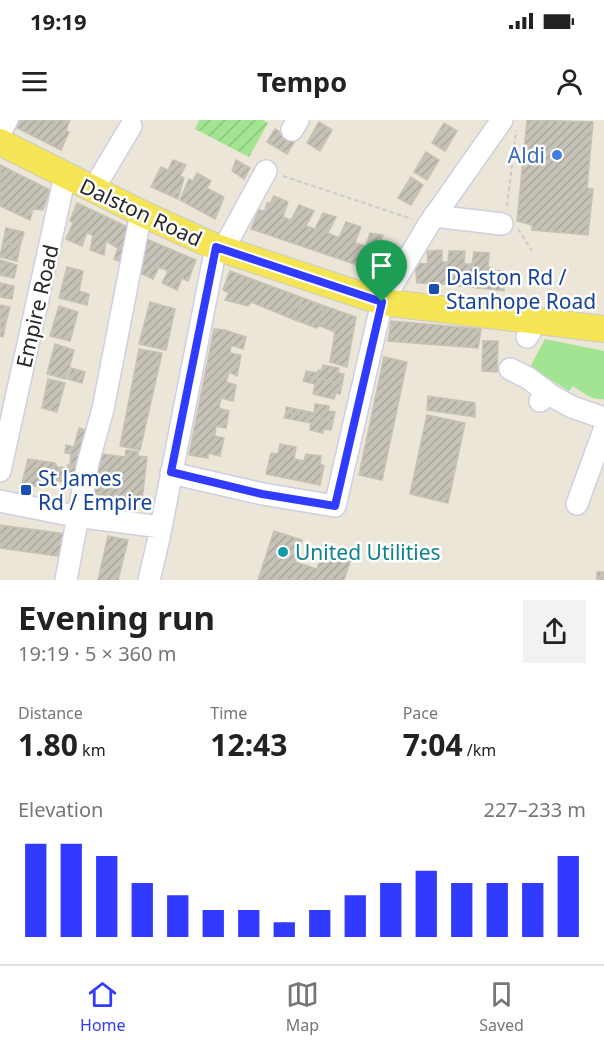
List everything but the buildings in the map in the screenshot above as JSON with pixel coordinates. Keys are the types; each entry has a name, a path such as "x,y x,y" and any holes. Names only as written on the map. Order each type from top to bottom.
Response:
{"main road":[{"name":"Dalston Road","path":"0,142 141,213 220,248 382,302 531,330 604,329"}],"street":[{"path":"0,133 7,120"},
{"path":"171,472 262,494 335,506 382,302 432,220 509,125"},
{"path":"94,188 131,126"},
{"path":"148,580 220,248 266,171"},
{"name":"Empire Road","path":"0,471 65,176"},
{"path":"66,580 88,463 103,409 141,213"},
{"path":"432,220 507,220"},
{"path":"510,369 528,378 546,398 604,418"},
{"path":"577,504 604,430"},
{"path":"0,501 78,516 161,527"}],"path":[{"path":"509,125 507,220 532,251"},
{"path":"266,171 432,220"}],"green space":[{"path":"199,120 263,120 268,123 249,157 195,129"},
{"path":"545,339 604,351 604,399 592,397 573,386 569,391 530,367"}],"place":[{"name":"Aldi","path":"557,155"},
{"name":"Dalston Rd / Stanhope Road","path":"434,289"},
{"name":"St James Rd / Empire","path":"26,490"},
{"name":"United Utilities","path":"283,552"}],"route":[{"path":"216,247 382,302 335,506 262,494 171,472 216,247"}]}
